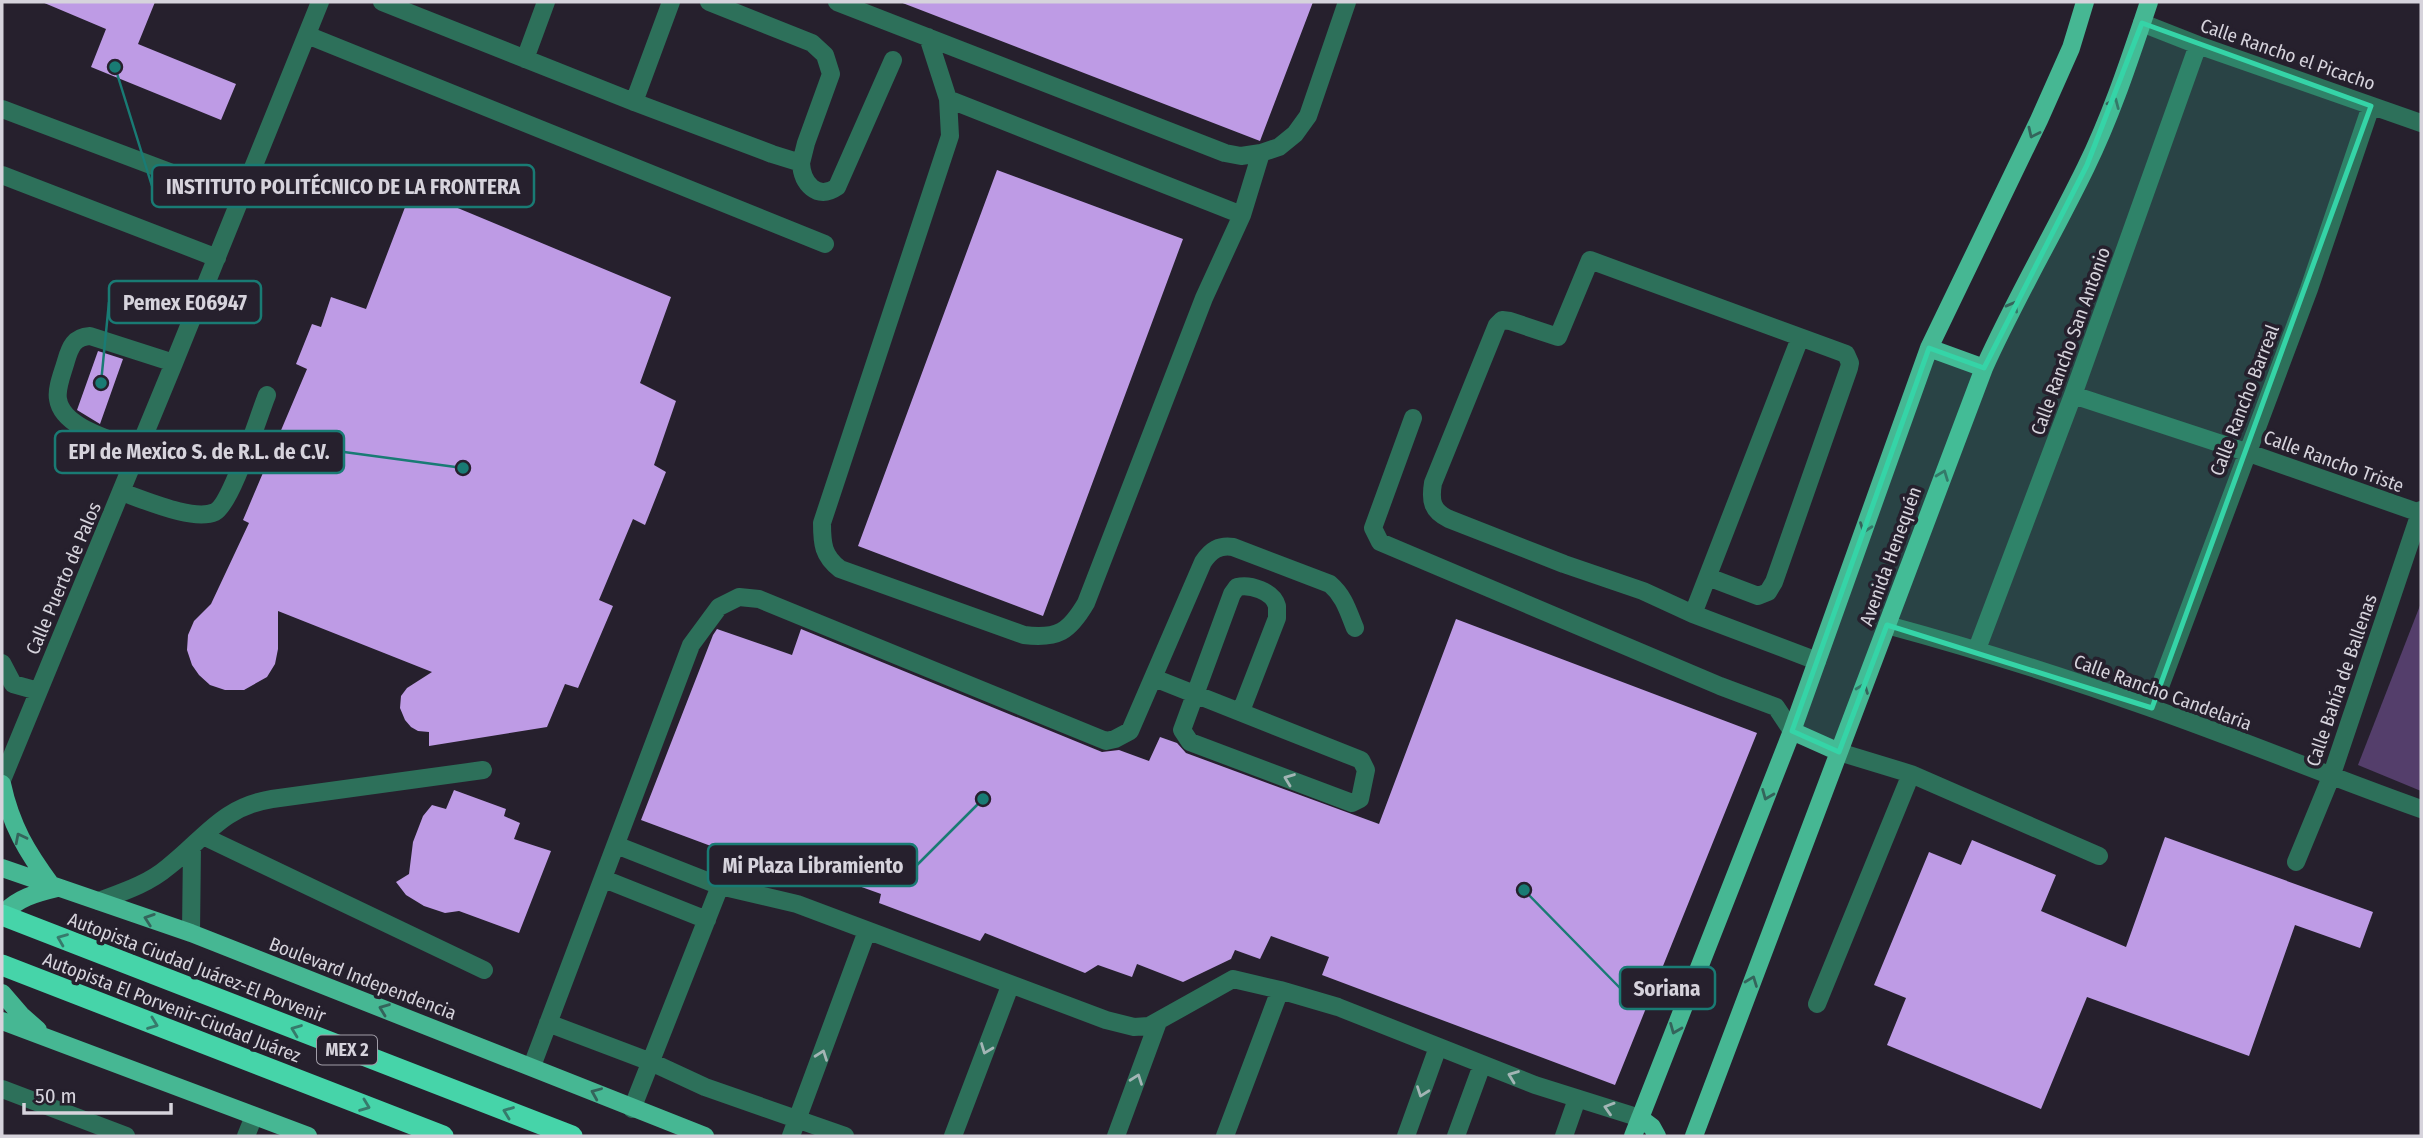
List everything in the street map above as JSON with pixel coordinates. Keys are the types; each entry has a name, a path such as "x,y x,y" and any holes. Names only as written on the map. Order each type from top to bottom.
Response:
{"highway":[{"name":"Autopista Ciudad Juárez-El Porvenir","path":"2,915 572,1136"},
{"name":"Autopista El Porvenir-Ciudad Juárez","path":"2,965 443,1136"}],"main road":[{"name":"Avenida Henequén","path":"1633,1136 1792,731 1929,348 2045,108 2071,48 2085,2"},
{"name":"Avenida Henequén","path":"1694,1136 1984,368 2006,319 2087,165 2117,97 2149,2"},
{"path":"1929,348 1984,368"},
{"path":"1792,731 1839,752"},
{"path":"2,779 7,806 17,834 55,887 12,904 2,915"},
{"name":"Boulevard Independencia","path":"2,868 191,933 705,1136"},
{"path":"2,993 21,1015 47,1038"},
{"path":"2,1021 308,1136"},
{"path":"1640,1118 1652,1127 1657,1136"}],"street":[{"name":"Calle Puerto de Palos","path":"2,779 320,2"},
{"path":"382,2 772,155 802,163"},
{"path":"525,59 546,2"},
{"path":"634,102 671,2"},
{"path":"709,2 812,43 825,55 831,74 806,143 802,163 803,176 816,191 824,193 836,187 893,60"},
{"path":"837,2 1225,153 1241,156 1279,147 1295,134 1308,116 1347,2"},
{"name":"Calle Rancho el Picacho","path":"2142,23 2421,123"},
{"path":"307,35 825,244"},
{"path":"928,37 948,99 950,136 822,523 824,551 830,561 840,569 1024,635 1056,635 1068,629 1086,603 1204,298 1242,215 1262,153"},
{"name":"Calle Rancho San Antonio","path":"1977,649 2073,395 2198,45"},
{"path":"948,99 1242,215"},
{"name":"Calle Rancho Barreal","path":"2152,708 2309,289 2371,106"},
{"path":"2,109 241,199"},
{"path":"2,175 217,258"},
{"path":"1708,577 1758,596 1768,592 1774,582 1850,363 1846,354 1590,260 1559,337 1510,321 1502,320 1497,325 1433,483 1431,498 1438,514 1564,564 1643,591 1693,614 1817,661"},
{"path":"138,450 73,423 63,412 57,396 70,346 83,337 90,336 174,363"},
{"path":"1693,614 1800,338"},
{"path":"121,492 176,512 215,512 229,497 267,395"},
{"name":"Calle Rancho Triste","path":"2073,395 2421,512"},
{"path":"1413,418 1373,528 1380,542 1776,707 1792,731"},
{"name":"Calle Bahía de Ballenas","path":"2296,862 2331,777 2421,512"},
{"path":"532,1066 691,645 719,607 738,597 759,600 1105,741 1130,731 1203,562 1209,554 1223,546 1233,547 1330,584 1339,591 1355,628"},
{"path":"1154,678 1196,694 1241,711 1361,760 1367,770 1362,796 1352,803 1190,742 1182,730 1196,694 1232,594 1237,587 1247,585 1272,596 1278,606 1277,618 1241,711"},
{"name":"Calle Rancho Candelaria","path":"1887,625 1977,649 2152,708 2421,809"},
{"path":"2,663 8,687 38,691"},
{"path":"1839,752 1911,774 2099,856"},
{"path":"99,901 158,875 233,811 259,802 483,770"},
{"path":"1817,1004 1911,774"},
{"path":"191,933 197,841"},
{"path":"197,841 484,970"},
{"path":"616,845 720,886 797,904 1010,986 1094,1016 1134,1027 1158,1022 1233,979 1338,1007 1482,1065 1640,1118"},
{"path":"604,879 707,920"},
{"path":"632,1109 720,886"},
{"path":"791,1136 867,931"},
{"path":"953,1136 1010,986"},
{"path":"1225,1136 1280,990"},
{"path":"1116,1136 1158,1022"},
{"path":"548,1023 651,1062 705,1087 845,1136"},
{"path":"1406,1136 1438,1047"},
{"path":"1456,1136 1482,1065"},
{"path":"2,1089 126,1136"},
{"path":"1564,1136 1577,1099"},
{"path":"246,1136 254,1116"}],"highlighted area":[{"path":"2142,23 2371,106 2152,708 1887,625 1839,752 1792,731 1929,348 1984,368 2087,165"}],"shaded area":[{"path":"2421,603 2421,791 2358,765"}],"building":[{"path":"42,2 155,2 138,44 236,84 221,120 91,67 106,29"},
{"path":"900,2 1313,2 1260,141"},
{"path":"997,170 1183,239 1043,616 858,546"},
{"path":"412,189 671,297 640,383 676,401 654,465 666,472 645,525 633,519 599,600 613,606 578,688 565,684 547,727 429,746 429,732 411,727 400,708 401,696 407,688 432,672 278,611 278,649 275,664 267,677 244,690 225,690 210,685 192,665 187,650 188,635 194,621 211,604 249,523 243,520 307,369 296,364 312,324 321,327 331,297 366,309"},
{"path":"98,351 123,359 100,424 77,410"},
{"path":"1456,619 1757,733 1615,1085 1322,975 1329,957 1271,936 1260,959 1235,950 1231,959 1183,982 1137,964 1132,977 1098,965 1085,973 985,933 980,941 879,903 881,894 770,854 765,866 641,820 717,629 792,655 801,629 1102,752 1119,750 1149,761 1160,737 1177,743 1186,753 1379,824"},
{"path":"454,790 506,809 504,816 520,823 514,839 551,851 519,933 459,911 445,913 424,906 406,895 396,882 409,874 413,842 423,816 432,805 446,809"},
{"path":"2165,837 2373,912 2360,948 2295,925 2249,1056 2087,997 2041,1109 1887,1045 1906,998 1874,985 1929,852 1961,865 1972,840 2056,875 2041,911 2126,947"}],"place":[{"name":"INSTITUTO POLITÉCNICO DE LA FRONTERA","path":"115,67"},
{"name":"Pemex E06947","path":"101,383"},
{"name":"EPI de Mexico S. de R.L. de C.V.","path":"463,468"},
{"name":"Mi Plaza Libramiento","path":"983,799"},
{"name":"Soriana","path":"1524,890"}]}
